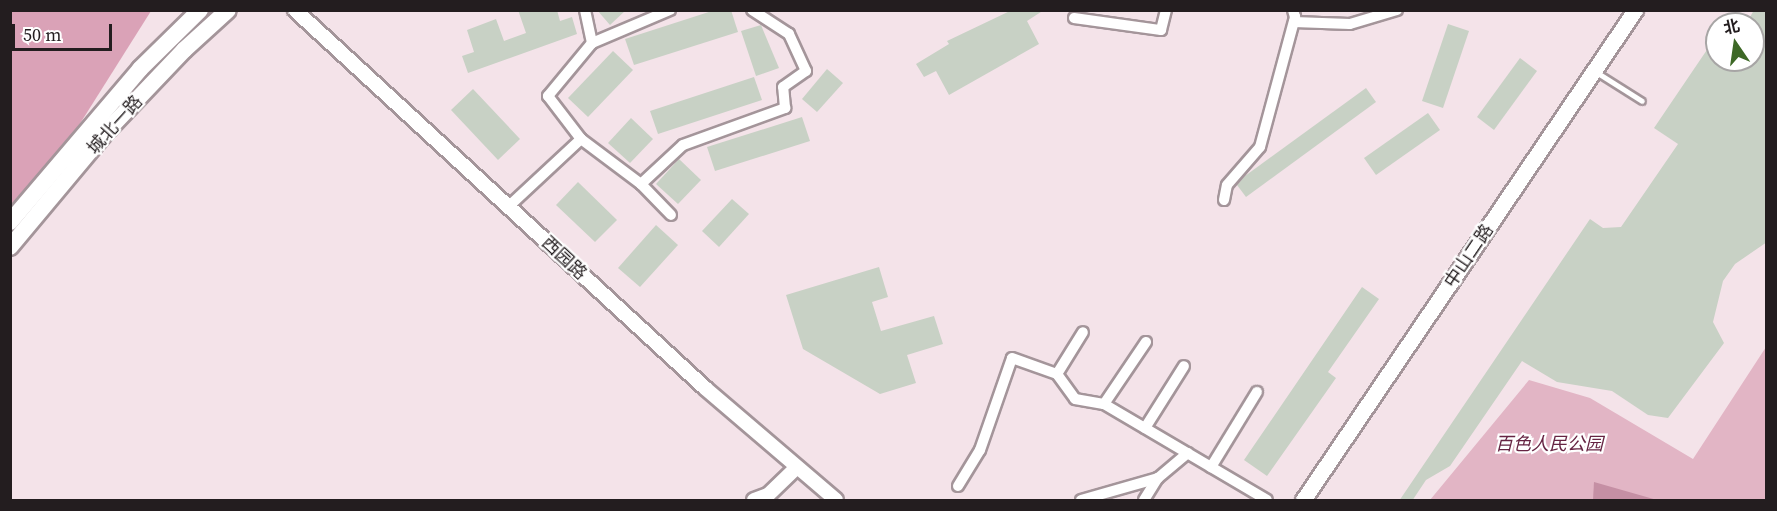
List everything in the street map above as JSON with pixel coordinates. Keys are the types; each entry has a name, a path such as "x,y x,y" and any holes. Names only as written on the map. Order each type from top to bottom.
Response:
{"main road":[{"name":"城北一路","path":"10,222 140,69 200,10"},
{"name":"城北一路","path":"10,247 105,133 184,50 228,10"},
{"name":"中山二路","path":"1303,501 1635,10"}],"street":[{"name":"西园路","path":"295,10 508,207 836,501"},
{"path":"585,10 592,43"},
{"path":"670,10 592,43 548,96 581,139 641,184 671,215"},
{"path":"641,184 683,145 786,108 783,87 806,71 789,34 752,10"},
{"path":"1074,18 1161,30 1166,10"},
{"path":"1224,200 1227,185 1260,147 1294,22 1293,10"},
{"path":"1294,22 1350,24 1396,10"},
{"path":"508,207 581,139"},
{"path":"1057,374 1083,332"},
{"path":"1104,404 1146,342"},
{"path":"958,486 980,450 1011,358 1057,374 1075,399 1104,404 1267,501"},
{"path":"1145,428 1184,366"},
{"path":"1210,467 1257,392"},
{"path":"1144,501 1158,478 1188,453"},
{"path":"754,501 768,495 797,467"},
{"path":"1081,501 1158,478"}],"lane":[{"path":"1594,71 1642,101"}],"green space":[{"name":"百色人民公园","path":"1766,347 1766,500 1430,500 1529,380 1590,398 1693,459"}],"shaded area":[{"path":"11,11 151,11 11,233"},
{"path":"1594,482 1657,500 1593,500"}],"building":[{"path":"518,10 557,10 560,21 572,17 577,34 468,73 462,56 474,52 467,30 496,19 504,41 526,33"},
{"path":"597,10 626,10 610,25"},
{"path":"715,10 731,10 738,32 634,65 625,39"},
{"path":"1012,10 1044,10 1027,21 1039,44 949,95 936,71 924,77 916,64 949,44 947,41"},
{"path":"1754,10 1767,10 1767,242 1735,264 1723,281 1713,322 1724,343 1668,418 1648,415 1612,391 1557,382 1522,361 1450,466 1426,480 1412,501 1399,501 1590,219 1603,228 1621,227 1678,144 1654,128 1705,53 1705,72 1765,72 1765,12 1753,12"},
{"path":"1448,24 1469,31 1443,108 1422,101"},
{"path":"761,25 779,68 756,76 741,31"},
{"path":"613,51 633,70 588,117 568,98"},
{"path":"1520,58 1537,71 1494,130 1477,117"},
{"path":"827,69 843,83 817,112 802,99"},
{"path":"754,77 762,100 658,134 650,111"},
{"path":"1366,88 1376,102 1246,197 1237,185 1245,176"},
{"path":"473,89 520,139 498,160 451,110"},
{"path":"1428,113 1440,130 1376,175 1364,158"},
{"path":"802,117 810,141 715,171 707,147"},
{"path":"631,118 653,139 630,163 608,143"},
{"path":"679,159 701,180 678,204 656,184"},
{"path":"578,182 617,220 595,242 556,205"},
{"path":"732,199 749,214 719,247 702,231"},
{"path":"656,225 678,245 640,287 618,268"},
{"path":"879,267 888,297 872,302 881,331 934,316 943,344 907,355 916,383 880,394 803,349 786,295"},
{"path":"1362,287 1379,299 1328,372 1336,378 1267,476 1244,460"}]}
